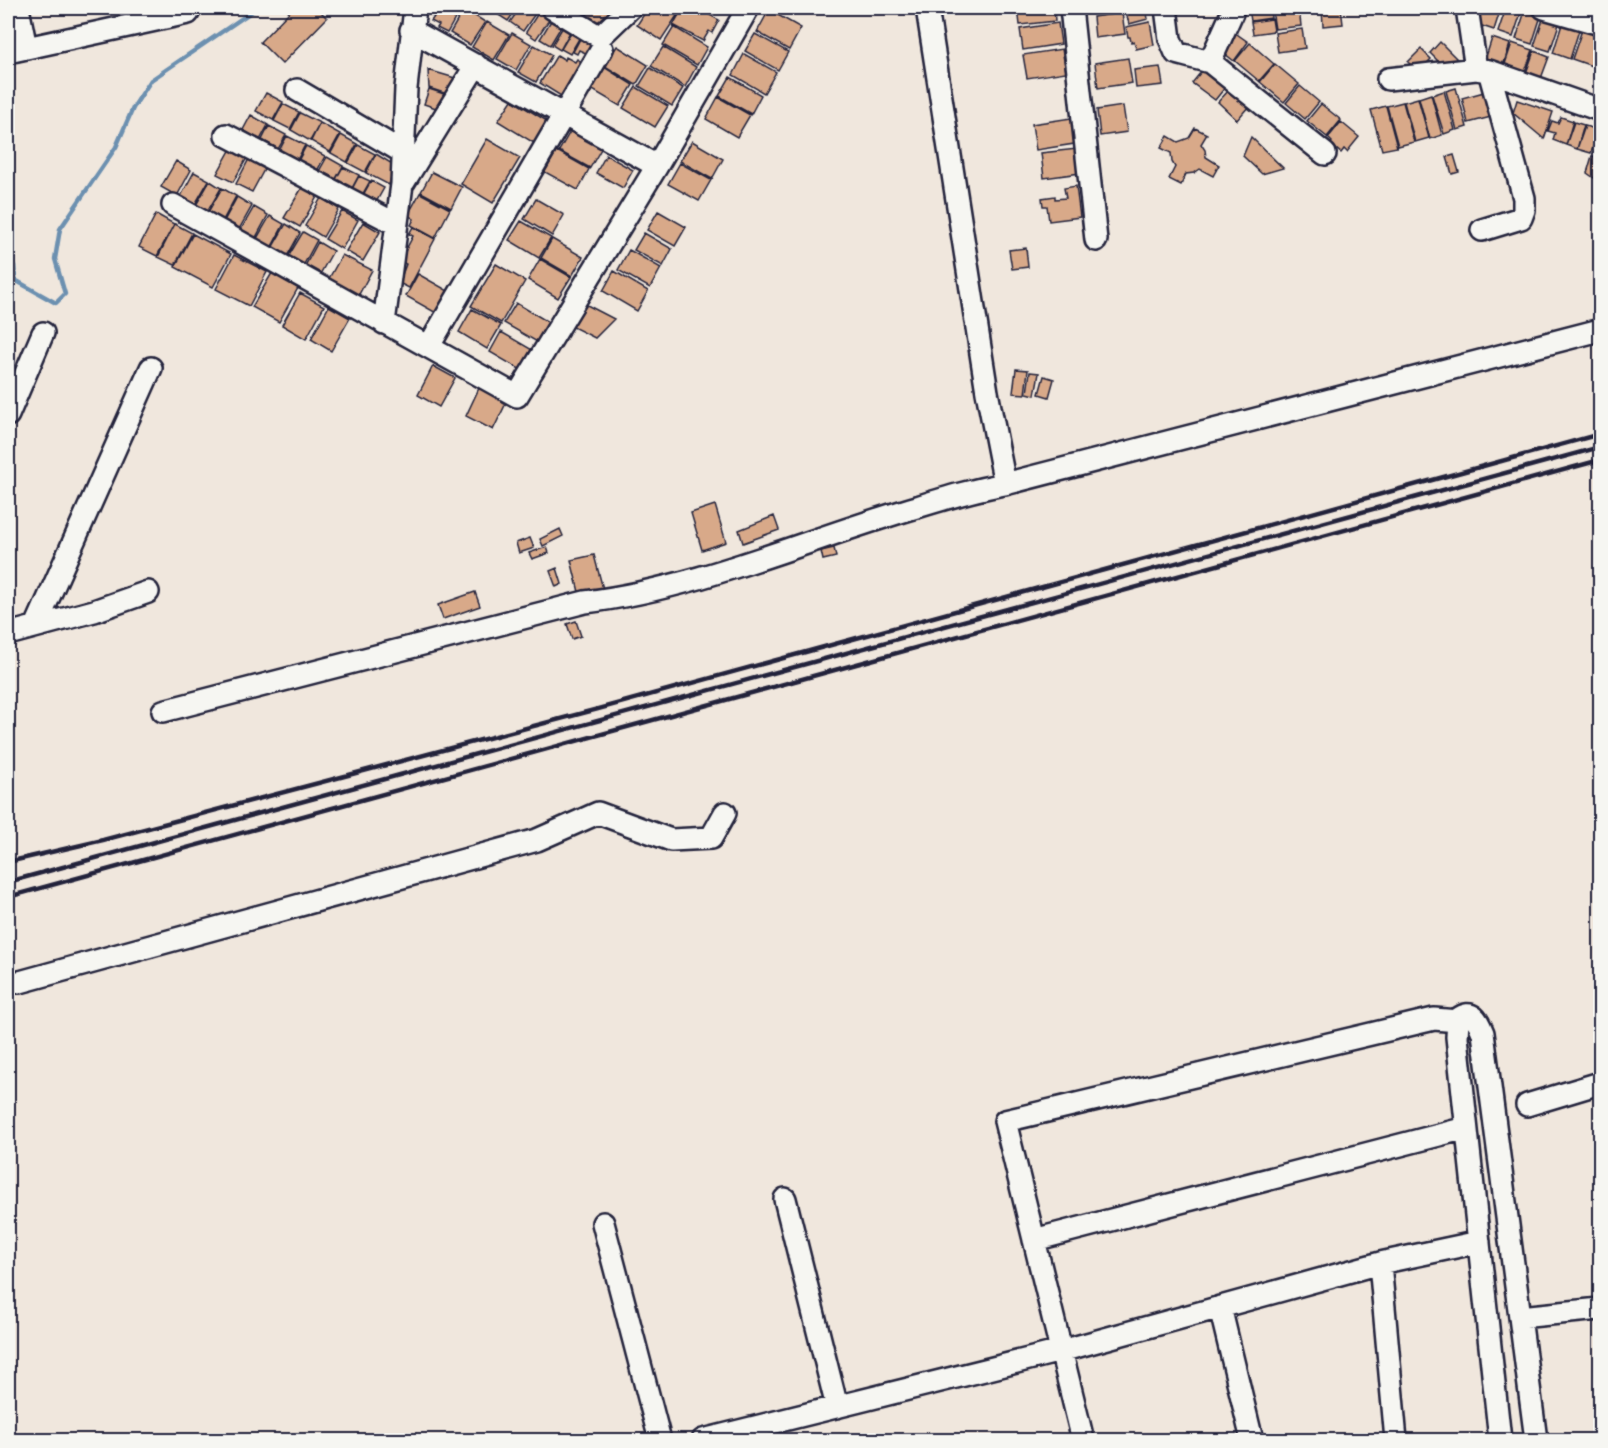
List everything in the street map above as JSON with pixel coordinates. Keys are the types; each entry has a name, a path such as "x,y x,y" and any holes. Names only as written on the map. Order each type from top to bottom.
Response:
{"street":[{"path":"18,8 17,50 188,13"},
{"path":"384,323 402,184 406,88 415,8"},
{"path":"552,8 600,38 630,8"},
{"path":"173,205 517,396 657,166 748,8"},
{"path":"927,8 987,392 1005,484"},
{"path":"1072,8 1096,240"},
{"path":"1166,8 1170,39 1176,53 1210,62 1325,154"},
{"path":"1210,62 1232,13 1232,8"},
{"path":"1467,8 1482,70 1524,198 1521,218 1482,230"},
{"path":"1544,8 1600,24"},
{"path":"411,30 657,166"},
{"path":"429,346 602,49"},
{"path":"402,184 476,65"},
{"path":"1388,79 1482,70 1600,110"},
{"path":"297,90 404,153"},
{"path":"226,135 396,224"},
{"path":"163,711 585,602 642,592 725,571 864,522 977,489 1005,484 1600,330"},
{"path":"8,415 43,333"},
{"path":"36,626 151,368"},
{"path":"8,634 94,611 148,592"},
{"path":"8,982 20,982 537,840 598,813 671,840 711,838 725,813"},
{"path":"1500,1440 1457,1037 1458,1021 1464,1015 1470,1014 1478,1018 1483,1033 1536,1440"},
{"path":"1083,1440 1005,1121 1434,1019 1458,1021"},
{"path":"1527,1105 1600,1083"},
{"path":"1034,1240 1466,1128"},
{"path":"786,1199 837,1407"},
{"path":"603,1223 660,1440"},
{"path":"704,1440 1061,1351 1380,1263 1479,1242"},
{"path":"1380,1263 1396,1440"},
{"path":"1220,1307 1251,1440"},
{"path":"1520,1317 1600,1309"}],"building":[{"path":"293,8 317,8 327,18 282,64 260,42"},
{"path":"430,8 461,8 447,33 437,28 439,25 431,21 434,17 427,13"},
{"path":"497,8 517,8 508,21 494,12"},
{"path":"520,8 532,8 537,11 523,31 510,22"},
{"path":"592,8 608,8 621,16 598,35 580,22"},
{"path":"648,8 682,8 661,40 637,25"},
{"path":"686,8 697,8 719,20 712,33 709,31 703,41 673,25"},
{"path":"1018,8 1054,8 1055,21 1020,25"},
{"path":"1125,8 1146,8 1148,19 1129,24"},
{"path":"1249,8 1270,8 1271,18 1251,21"},
{"path":"1299,8 1301,26 1275,29 1272,10"},
{"path":"1322,8 1341,8 1343,24 1323,26"},
{"path":"1482,8 1501,8 1494,30 1476,24"},
{"path":"1506,8 1522,10 1513,37 1498,32"},
{"path":"464,9 485,22 470,45 450,33"},
{"path":"540,10 551,17 536,39 526,32"},
{"path":"769,10 801,28 789,50 757,32"},
{"path":"1525,11 1541,16 1532,44 1516,39"},
{"path":"1122,13 1125,34 1095,38 1093,17"},
{"path":"1544,16 1560,21 1550,51 1534,46"},
{"path":"552,19 562,25 550,45 540,39"},
{"path":"1272,19 1274,31 1253,34 1251,22"},
{"path":"1563,21 1580,27 1570,59 1553,53"},
{"path":"487,22 509,35 494,60 472,47"},
{"path":"1150,22 1154,45 1136,49 1134,41 1131,42 1128,37 1126,27"},
{"path":"1058,23 1061,44 1023,50 1020,29"},
{"path":"564,25 571,30 560,50 552,45"},
{"path":"674,27 707,47 697,65 663,45"},
{"path":"1583,27 1600,33 1592,66 1572,59"},
{"path":"1302,29 1305,48 1278,52 1275,33"},
{"path":"571,32 580,37 570,54 561,49"},
{"path":"1234,32 1248,42 1234,61 1220,50"},
{"path":"512,33 531,44 516,70 497,59"},
{"path":"755,34 788,52 778,70 745,51"},
{"path":"1492,38 1510,44 1503,66 1485,60"},
{"path":"580,39 593,46 588,54 579,50 577,54 573,52"},
{"path":"1440,42 1458,60 1452,66 1445,68 1430,53"},
{"path":"1250,43 1274,64 1259,81 1235,61"},
{"path":"1512,43 1533,50 1524,74 1504,67"},
{"path":"534,45 552,55 536,82 518,72"},
{"path":"617,46 648,65 636,85 605,66"},
{"path":"663,47 696,67 685,87 651,66"},
{"path":"1062,49 1066,72 1027,78 1023,55"},
{"path":"1421,49 1431,59 1418,72 1408,62"},
{"path":"1534,51 1549,57 1540,81 1525,76"},
{"path":"744,54 776,72 764,93 733,75"},
{"path":"557,55 565,60 566,57 575,62 577,59 582,62 561,96 540,83"},
{"path":"1128,58 1132,83 1098,88 1095,63"},
{"path":"1275,64 1299,84 1284,102 1260,82"},
{"path":"604,67 633,85 620,106 591,89"},
{"path":"1160,67 1163,85 1136,88 1134,70"},
{"path":"1205,67 1227,85 1215,100 1192,83"},
{"path":"650,68 683,88 672,106 639,86"},
{"path":"428,70 455,78 447,94 429,88"},
{"path":"730,77 761,95 751,114 719,96"},
{"path":"1300,86 1319,102 1305,119 1286,103"},
{"path":"636,87 668,106 655,127 623,108"},
{"path":"1456,88 1467,127 1457,130 1446,91"},
{"path":"429,89 447,95 442,110 424,104"},
{"path":"1230,89 1249,106 1237,120 1218,102"},
{"path":"1444,91 1455,130 1444,134 1432,95"},
{"path":"1484,92 1491,117 1468,123 1462,98"},
{"path":"266,93 283,102 273,120 256,111"},
{"path":"1431,94 1442,135 1430,139 1419,98"},
{"path":"718,97 750,115 737,137 706,119"},
{"path":"1418,98 1429,138 1415,142 1404,102"},
{"path":"512,100 547,121 534,143 498,121"},
{"path":"1517,100 1553,112 1544,139 1513,113"},
{"path":"1403,102 1414,142 1398,146 1387,106"},
{"path":"283,104 299,112 290,129 274,121"},
{"path":"1321,104 1341,120 1327,137 1307,121"},
{"path":"1123,106 1127,132 1100,136 1097,110"},
{"path":"1386,106 1397,147 1382,150 1371,110"},
{"path":"300,113 320,123 310,141 291,130"},
{"path":"251,115 268,125 260,140 243,130"},
{"path":"1561,117 1573,121 1566,145 1553,140 1555,133 1548,131 1552,121 1558,123"},
{"path":"1071,118 1074,144 1036,150 1032,124"},
{"path":"1341,122 1359,137 1347,152 1344,149 1341,153 1330,144 1332,142 1328,138"},
{"path":"1574,122 1584,125 1577,149 1566,145"},
{"path":"320,123 340,134 330,152 311,141"},
{"path":"269,126 286,135 278,149 262,140"},
{"path":"1585,126 1599,130 1591,153 1577,149"},
{"path":"1195,128 1207,134 1201,144 1206,157 1219,165 1213,176 1200,169 1186,174 1181,185 1169,179 1175,167 1171,153 1161,148 1168,136 1178,142 1189,138"},
{"path":"571,130 602,147 590,168 559,151"},
{"path":"341,135 357,144 347,162 331,153"},
{"path":"287,136 305,145 297,160 279,151"},
{"path":"1251,137 1283,168 1262,174 1243,156"},
{"path":"487,139 520,158 493,203 461,184"},
{"path":"692,141 723,159 712,179 680,161"},
{"path":"358,145 375,154 365,172 348,163"},
{"path":"306,146 325,156 317,171 298,161"},
{"path":"232,147 248,156 233,182 217,174"},
{"path":"1077,149 1080,173 1044,178 1041,153"},
{"path":"557,151 589,169 578,190 545,172"},
{"path":"376,154 394,165 389,185 366,173"},
{"path":"606,155 633,170 623,188 596,173"},
{"path":"1454,155 1459,172 1452,174 1447,157"},
{"path":"1592,156 1600,158 1600,182 1587,173"},
{"path":"250,157 266,166 252,192 236,184"},
{"path":"327,157 343,166 334,182 318,173"},
{"path":"176,161 191,170 177,196 161,187"},
{"path":"680,163 711,180 699,201 668,184"},
{"path":"343,167 359,175 351,190 335,181"},
{"path":"194,172 209,180 194,206 180,198"},
{"path":"432,172 462,187 451,208 421,192"},
{"path":"359,176 370,181 361,197 351,191"},
{"path":"210,181 221,188 206,214 195,207"},
{"path":"371,181 384,188 375,204 362,197"},
{"path":"303,186 318,195 300,227 284,218"},
{"path":"1076,186 1080,217 1049,221 1047,206 1043,206 1042,198 1055,196 1055,199 1066,198 1064,188"},
{"path":"222,188 236,196 222,222 207,214"},
{"path":"420,193 450,209 435,238 411,225 414,219 408,215"},
{"path":"237,197 252,206 238,231 223,223"},
{"path":"321,198 339,209 323,237 305,226"},
{"path":"536,199 564,215 552,236 524,219"},
{"path":"254,207 268,215 254,241 239,233"},
{"path":"342,211 358,220 342,249 325,239"},
{"path":"658,211 686,227 675,246 647,230"},
{"path":"156,214 174,224 157,256 139,247"},
{"path":"270,216 284,224 270,250 255,242"},
{"path":"521,221 551,238 539,258 509,240"},
{"path":"363,222 380,232 363,261 346,251"},
{"path":"175,224 192,233 175,265 158,257"},
{"path":"286,224 300,233 286,258 271,250"},
{"path":"413,227 435,239 409,288 399,283 406,264 400,261 413,236 409,234"},
{"path":"303,232 317,240 303,266 288,257"},
{"path":"644,233 672,249 663,266 634,250"},
{"path":"193,234 231,254 213,287 175,267"},
{"path":"552,239 583,257 572,276 541,258"},
{"path":"318,242 333,251 319,276 304,268"},
{"path":"1026,248 1028,267 1012,269 1009,250"},
{"path":"629,250 661,268 650,288 618,270"},
{"path":"234,255 267,272 249,306 216,289"},
{"path":"342,255 372,270 357,298 327,282"},
{"path":"540,259 571,277 558,298 528,280"},
{"path":"496,264 525,281 501,323 471,306"},
{"path":"614,271 648,291 637,311 603,291"},
{"path":"272,273 298,288 279,322 252,307"},
{"path":"418,274 450,292 438,314 406,296"},
{"path":"300,293 324,306 306,339 282,325"},
{"path":"516,303 550,323 539,343 504,323"},
{"path":"585,304 614,319 595,338 573,327"},
{"path":"329,306 350,318 331,351 311,339"},
{"path":"472,309 501,325 487,349 459,332"},
{"path":"501,332 534,351 523,371 490,352"},
{"path":"433,366 455,378 439,407 418,395"},
{"path":"1016,369 1028,370 1025,394 1013,393"},
{"path":"1030,372 1039,373 1035,395 1027,393"},
{"path":"1044,376 1054,379 1049,397 1039,394"},
{"path":"480,386 508,399 493,430 466,416"},
{"path":"715,505 726,542 702,550 691,513"},
{"path":"774,516 779,530 743,543 739,530"},
{"path":"560,529 563,536 543,546 540,539"},
{"path":"530,538 534,548 519,553 516,543"},
{"path":"547,547 549,553 532,559 529,553"},
{"path":"834,548 836,557 823,560 821,551"},
{"path":"594,555 603,589 580,596 571,560"},
{"path":"557,568 562,584 556,587 550,571"},
{"path":"475,592 480,606 443,619 438,605"},
{"path":"576,621 581,636 572,639 567,624"}],"waterway":[{"path":"8,256 14,266 15,280 56,303 65,294 55,259 60,229 116,147 133,108 151,80 257,8"}],"railway":[{"path":"8,862 103,840 598,709 1600,434"},
{"path":"8,882 1600,447"},
{"path":"8,897 1600,460"}]}
